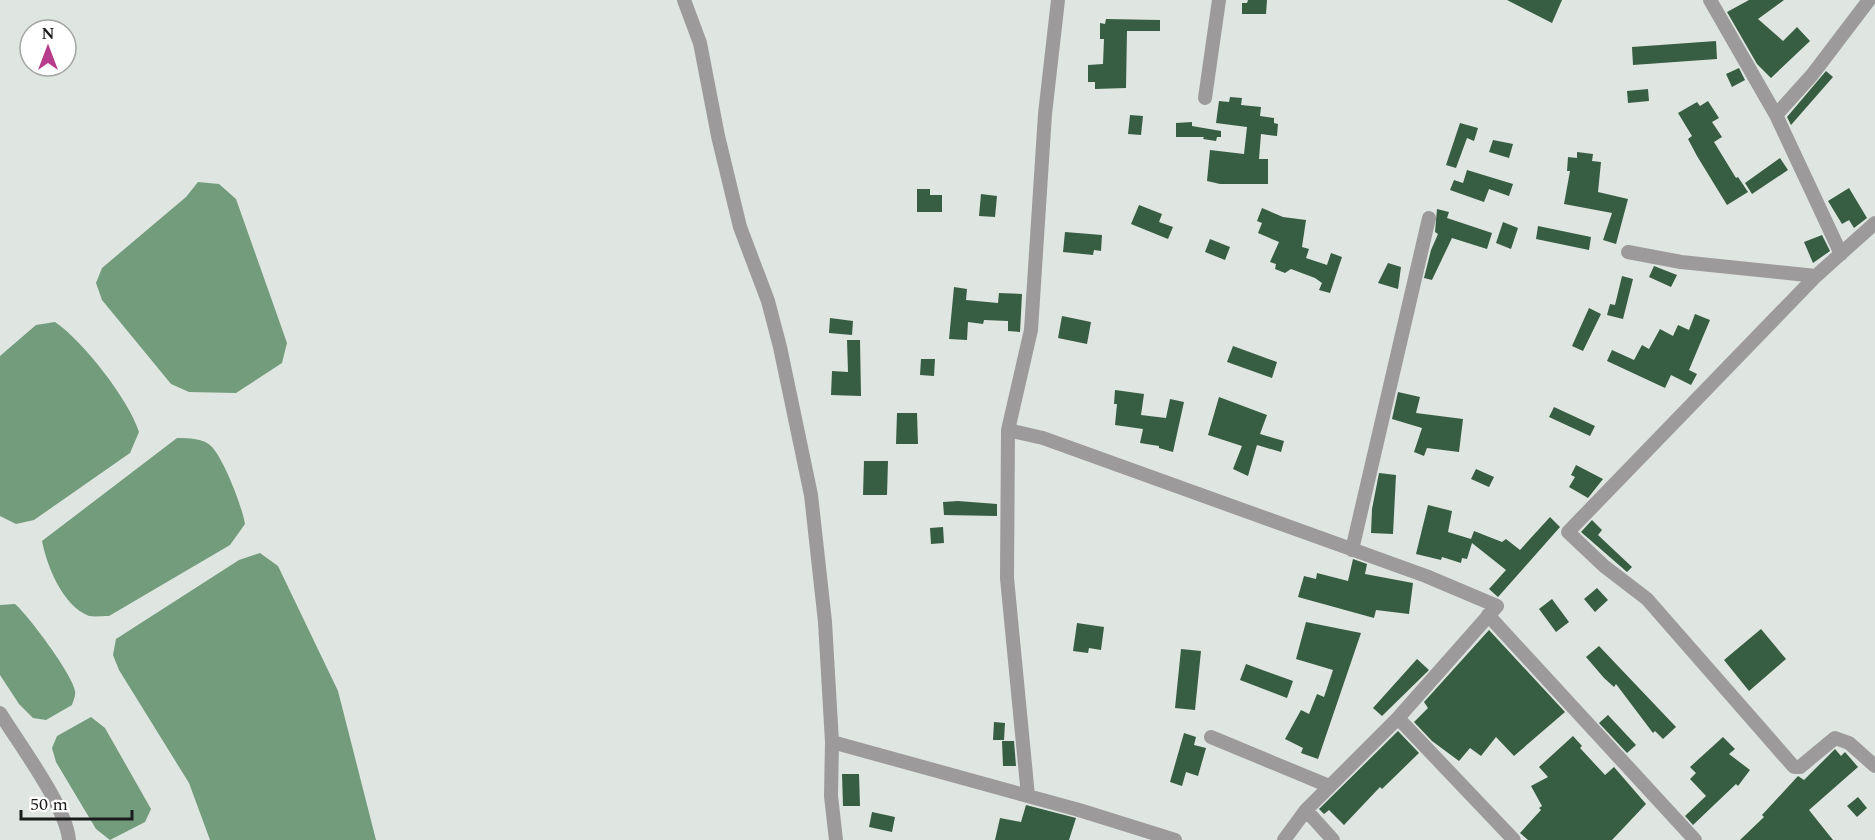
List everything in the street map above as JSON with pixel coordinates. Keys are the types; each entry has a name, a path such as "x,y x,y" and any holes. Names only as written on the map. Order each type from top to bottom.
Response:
{"street":[{"path":"684,0 700,43 718,136 740,227 768,301 780,347 809,484 819,552 832,742 831,796 836,840"},
{"path":"1028,796 1007,578 1008,429 1031,330 1045,114 1058,0"},
{"path":"1205,98 1220,0"},
{"path":"1710,0 1776,115 1841,254"},
{"path":"1776,115 1812,75 1869,0"},
{"path":"1352,550 1429,218"},
{"path":"1875,223 1816,276 1568,532 1604,566 1647,600 1794,767 1800,767 1835,738 1849,743 1875,766"},
{"path":"1628,252 1681,262 1816,276"},
{"path":"1008,429 1043,438 1426,576 1497,606 1398,718 1306,810 1284,840"},
{"path":"1488,615 1695,840"},
{"path":"0,713 43,782 68,830 69,840"},
{"path":"1398,718 1514,840"},
{"path":"1210,737 1329,786"},
{"path":"832,742 1028,796 1168,839"},
{"path":"1306,810 1333,840"}],"shaded area":[{"path":"198,182 219,184 236,199 287,343 282,363 236,393 189,392 171,384 102,300 96,283 102,268 186,197"},
{"path":"55,322 79,343 104,372 126,404 139,432 130,453 34,520 16,524 0,516 0,356 36,325"},
{"path":"177,438 200,440 209,444 217,453 232,484 245,524 230,545 109,616 89,616 79,611 57,584 42,541"},
{"path":"260,553 278,566 338,691 376,840 210,840 189,783 119,670 113,655 116,639 239,560"},
{"path":"15,604 30,620 67,672 75,691 72,705 46,720 33,718 19,704 0,675 0,605"},
{"path":"91,717 105,728 151,809 145,822 110,840 96,829 56,762 52,748 57,736"}],"building":[{"path":"1248,0 1267,0 1266,14 1242,14 1242,3 1247,3"},
{"path":"1507,0 1562,0 1552,23"},
{"path":"1749,0 1784,0 1758,19 1783,41 1797,27 1810,41 1771,78 1757,64 1727,12"},
{"path":"1106,19 1160,20 1160,31 1127,31 1126,88 1095,89 1095,82 1088,82 1088,65 1103,64 1104,39 1100,39 1100,23 1105,24"},
{"path":"1716,41 1717,59 1633,65 1632,47"},
{"path":"1739,68 1745,80 1732,87 1726,74"},
{"path":"1826,71 1833,77 1791,125 1787,117"},
{"path":"1648,89 1649,101 1628,103 1627,91"},
{"path":"1230,97 1242,98 1241,105 1261,107 1260,116 1274,118 1274,123 1278,124 1277,136 1261,134 1259,159 1268,159 1268,184 1220,184 1207,181 1210,150 1244,154 1247,127 1216,123 1219,101 1229,102"},
{"path":"1708,101 1719,118 1712,122 1722,137 1714,142 1736,178 1738,177 1748,192 1727,205 1697,156 1688,139 1692,136 1678,113 1697,102 1700,106"},
{"path":"1130,115 1143,116 1141,135 1128,134"},
{"path":"1192,122 1192,126 1221,131 1221,137 1217,137 1216,141 1203,139 1204,137 1176,137 1176,123"},
{"path":"1460,123 1478,128 1474,141 1467,138 1456,168 1446,165"},
{"path":"1493,140 1513,144 1509,158 1489,152"},
{"path":"1577,152 1593,154 1592,161 1601,162 1598,192 1628,199 1616,244 1603,240 1612,213 1564,204 1570,171 1567,171 1568,157 1577,158"},
{"path":"1780,158 1788,170 1752,194 1745,183"},
{"path":"1467,170 1513,184 1509,196 1489,189 1484,202 1450,190 1454,180 1463,183"},
{"path":"1849,188 1867,218 1854,228 1849,220 1842,224 1828,201"},
{"path":"917,189 930,189 930,195 942,195 942,212 917,212"},
{"path":"981,194 997,196 995,217 979,216"},
{"path":"1139,205 1162,214 1159,222 1173,227 1168,239 1131,224"},
{"path":"1262,208 1283,217 1306,220 1302,247 1309,249 1306,258 1327,265 1331,253 1342,257 1330,293 1319,290 1322,283 1315,278 1291,269 1285,273 1275,269 1276,264 1270,262 1279,242 1258,233 1262,223 1257,221"},
{"path":"1437,209 1449,212 1447,218 1492,233 1487,249 1452,238 1432,280 1424,278 1431,250 1438,234 1435,232"},
{"path":"1503,222 1518,228 1511,249 1496,243"},
{"path":"1538,226 1591,237 1589,250 1536,239"},
{"path":"1065,232 1102,235 1101,251 1094,250 1093,255 1063,252"},
{"path":"1822,235 1830,251 1813,263 1804,242"},
{"path":"1210,239 1230,247 1225,260 1205,252"},
{"path":"1388,263 1401,267 1398,289 1378,283"},
{"path":"1654,266 1677,275 1671,287 1649,277"},
{"path":"1622,276 1633,279 1623,319 1607,315 1610,304 1615,305"},
{"path":"954,287 967,289 966,300 998,303 999,293 1022,294 1020,332 1008,331 1008,321 984,320 983,324 968,322 967,340 949,339"},
{"path":"1589,308 1601,314 1583,351 1572,346"},
{"path":"1695,314 1710,320 1689,370 1697,374 1691,385 1671,375 1665,388 1607,361 1612,350 1634,360 1642,345 1649,349 1660,329 1673,336 1678,325 1689,330"},
{"path":"1062,316 1091,322 1087,344 1058,338"},
{"path":"830,318 853,321 852,335 829,333"},
{"path":"847,340 860,340 861,396 831,395 832,371 848,372"},
{"path":"1233,346 1277,362 1272,378 1227,362"},
{"path":"921,359 935,359 934,376 920,375"},
{"path":"1115,390 1144,394 1141,415 1166,418 1170,399 1184,402 1173,452 1159,448 1159,446 1140,443 1143,429 1115,425 1117,404 1114,404"},
{"path":"1398,392 1420,397 1416,413 1463,419 1459,452 1427,448 1424,456 1414,452 1422,428 1392,419"},
{"path":"1219,397 1267,415 1260,434 1284,441 1281,452 1257,445 1248,476 1233,469 1242,446 1208,435"},
{"path":"1554,407 1595,426 1590,436 1549,417"},
{"path":"897,413 917,413 918,444 896,444"},
{"path":"864,461 888,461 887,495 863,495"},
{"path":"1576,465 1603,479 1588,498 1569,487 1575,477 1571,475"},
{"path":"1476,469 1494,477 1489,487 1471,479"},
{"path":"1379,473 1396,475 1393,534 1371,533 1372,509"},
{"path":"943,502 997,504 997,516 944,515"},
{"path":"1428,505 1452,511 1448,532 1471,539 1474,531 1502,542 1506,539 1520,550 1550,517 1560,527 1498,597 1489,589 1506,570 1472,543 1467,559 1462,558 1461,563 1442,557 1441,560 1416,554"},
{"path":"1592,520 1602,530 1598,535 1632,567 1627,572 1581,532"},
{"path":"943,527 944,543 931,544 930,528"},
{"path":"1353,559 1367,564 1365,574 1413,583 1409,614 1376,610 1374,618 1298,597 1304,576 1316,579 1317,573 1348,581"},
{"path":"1597,588 1608,600 1595,612 1584,599"},
{"path":"1552,599 1569,622 1556,632 1539,609"},
{"path":"1306,622 1361,633 1318,759 1301,753 1303,748 1285,739 1301,710 1309,714 1317,694 1324,697 1333,670 1296,659"},
{"path":"1077,623 1104,627 1101,650 1089,648 1088,653 1073,651"},
{"path":"1761,629 1786,659 1749,691 1724,660"},
{"path":"1489,630 1565,712 1514,756 1496,737 1481,756 1470,748 1459,761 1432,741 1414,722 1428,708 1424,702"},
{"path":"1599,646 1676,727 1663,739 1655,731 1653,733 1616,684 1614,687 1586,657"},
{"path":"1181,649 1201,651 1195,710 1175,708"},
{"path":"1417,659 1429,670 1382,716 1373,708"},
{"path":"1246,664 1293,681 1287,698 1240,680"},
{"path":"1608,715 1636,745 1627,753 1599,723"},
{"path":"994,722 1005,723 1004,740 993,740"},
{"path":"1398,731 1419,753 1382,789 1380,787 1344,825 1329,810 1324,814 1319,809"},
{"path":"1184,733 1196,737 1194,745 1206,748 1198,776 1186,772 1182,786 1170,782"},
{"path":"1573,736 1582,746 1580,748 1605,775 1614,767 1646,804 1612,840 1528,840 1520,833 1542,806 1531,786 1548,777 1539,767"},
{"path":"1723,737 1735,749 1729,754 1750,770 1738,786 1736,784 1693,825 1685,816 1706,796 1690,779 1696,773 1690,767"},
{"path":"1002,741 1014,741 1016,766 1003,766"},
{"path":"1835,749 1841,756 1845,752 1858,767 1809,810 1833,840 1740,840 1764,817 1762,815 1798,776 1804,780"},
{"path":"842,774 859,774 860,806 843,806"},
{"path":"1858,797 1867,808 1857,817 1847,806"},
{"path":"1026,805 1076,818 1069,840 995,840 1000,818 1021,822"},
{"path":"872,812 895,817 892,832 869,827"}]}
